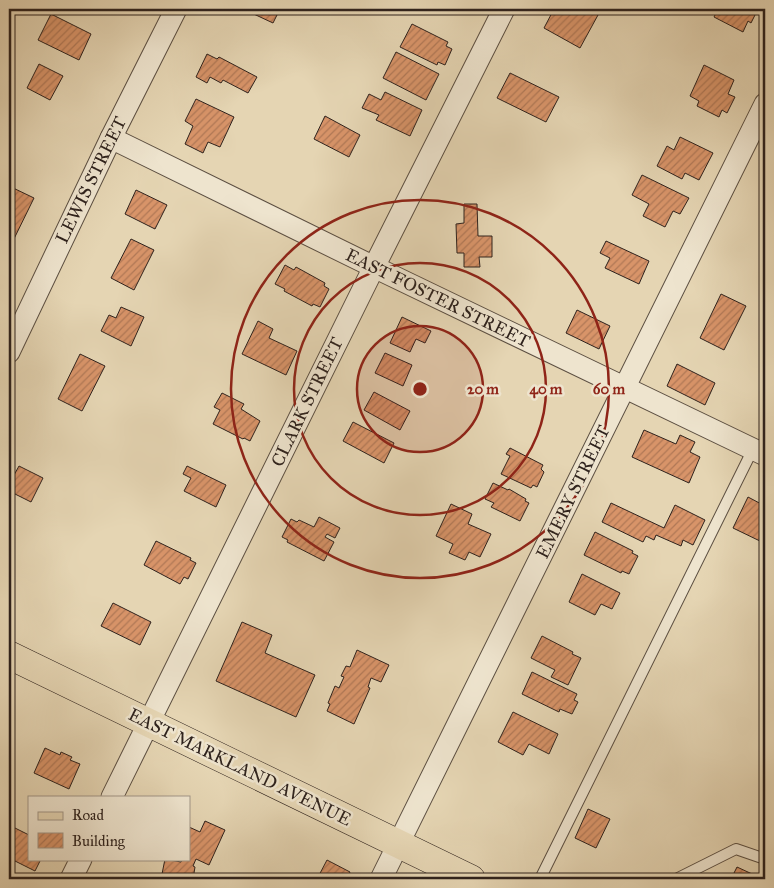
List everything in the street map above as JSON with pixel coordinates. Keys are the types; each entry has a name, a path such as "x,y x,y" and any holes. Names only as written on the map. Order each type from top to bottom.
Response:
{"main road":[{"name":"EAST MARKLAND AVENUE","path":"9,655 471,879"}],"street":[{"name":"LEWIS STREET","path":"9,352 111,138 176,9"},
{"name":"CLARK STREET","path":"112,796 504,9"},
{"name":"EMERY STREET","path":"381,879 765,104"},
{"name":"EAST FOSTER STREET","path":"111,138 759,452"},
{"path":"71,879 80,860"}],"lane":[{"path":"540,879 759,452"},
{"path":"676,879 736,849 765,859"}],"building":[{"path":"243,9 280,9 273,23"},
{"path":"554,9 585,9 598,15 580,48 544,28"},
{"path":"718,9 758,9 751,23 748,21 743,32 714,17"},
{"path":"51,14 91,34 79,60 38,40"},
{"path":"412,24 448,42 446,46 452,49 445,65 438,62 437,65 400,47"},
{"path":"396,52 439,74 426,100 383,78"},
{"path":"207,54 217,59 219,57 257,77 248,93 223,80 221,83 210,77 207,83 196,77"},
{"path":"39,64 63,76 50,100 27,88"},
{"path":"704,65 734,80 728,94 735,97 727,113 722,110 719,117 697,106 699,101 690,96"},
{"path":"510,73 559,97 546,122 497,98"},
{"path":"385,92 422,110 410,136 376,120 379,115 362,108 369,94 381,100"},
{"path":"196,99 234,117 220,147 208,142 203,153 185,144 193,126 185,121"},
{"path":"325,116 360,135 349,157 314,139"},
{"path":"680,137 713,153 699,180 685,173 682,179 657,166 667,146 674,150"},
{"path":"642,175 689,198 680,214 673,211 665,227 643,216 649,204 632,195"},
{"path":"9,186 34,198 9,249"},
{"path":"136,190 167,205 155,229 125,214"},
{"path":"464,204 477,204 478,236 492,236 492,257 479,257 480,267 464,267 464,253 457,253 456,224 464,223"},
{"path":"131,239 154,250 134,290 111,278"},
{"path":"606,241 649,261 639,284 605,268 610,258 600,253"},
{"path":"285,265 294,270 296,267 325,283 324,286 329,289 320,307 313,304 312,306 275,284"},
{"path":"721,294 746,306 724,350 700,338"},
{"path":"121,307 144,317 131,346 101,331 109,315 116,318"},
{"path":"577,310 610,326 599,349 566,333"},
{"path":"402,317 431,331 425,343 416,339 410,352 390,343"},
{"path":"258,321 273,329 269,338 297,351 286,375 242,354"},
{"path":"385,353 412,365 403,386 375,373"},
{"path":"80,354 105,366 82,411 58,399"},
{"path":"677,364 715,383 705,405 667,386"},
{"path":"374,392 410,411 400,430 364,410"},
{"path":"222,393 244,404 241,409 260,421 250,441 213,424 220,410 214,407"},
{"path":"353,422 394,443 384,463 343,441"},
{"path":"644,430 676,444 680,435 695,442 690,452 700,457 689,483 632,457"},
{"path":"510,448 543,465 541,469 544,472 537,487 533,485 531,488 501,474 510,456 506,454"},
{"path":"19,466 43,478 31,502 9,491 9,484"},
{"path":"187,466 226,485 216,507 184,491 191,478 183,474"},
{"path":"493,483 509,489 526,499 525,501 529,503 520,521 491,507 494,503 485,499"},
{"path":"748,497 765,506 765,534 762,542 733,528"},
{"path":"611,503 664,528 675,505 705,520 693,545 683,540 681,546 656,535 654,540 646,536 643,542 602,522"},
{"path":"451,504 472,514 468,524 491,534 480,557 469,552 465,560 449,553 453,544 436,536"},
{"path":"319,517 340,528 335,538 327,534 325,537 334,542 324,561 287,542 288,540 282,537 291,519 297,522 299,520 314,527"},
{"path":"595,532 633,551 632,553 638,556 629,574 622,571 621,573 584,555"},
{"path":"156,541 191,558 190,560 196,563 188,579 184,577 180,584 144,565"},
{"path":"582,574 620,593 612,609 601,604 595,615 569,602"},
{"path":"113,603 151,622 140,645 101,626"},
{"path":"242,622 272,635 265,653 315,675 296,717 216,681"},
{"path":"542,636 581,658 568,685 551,677 555,670 531,658"},
{"path":"357,650 389,665 381,682 371,678 368,687 370,688 354,724 327,711 335,686 339,688 344,677 341,676 346,666 350,667"},
{"path":"532,672 577,694 574,700 578,702 572,714 560,709 559,712 522,694"},
{"path":"513,712 558,734 549,754 529,744 523,755 498,742"},
{"path":"45,748 60,755 61,752 72,757 70,760 80,764 69,789 34,773"},
{"path":"588,809 610,819 596,848 575,838"},
{"path":"205,821 225,830 209,865 196,859 193,866 195,867 193,879 161,879 165,860 181,862 182,860 190,860 190,827 200,832"},
{"path":"11,826 28,834 28,860 40,860 35,871 9,858 9,830"},
{"path":"327,860 350,872 347,879 317,879"},
{"path":"737,867 763,879 731,879"},
{"path":"108,875 117,879 106,879"}]}
